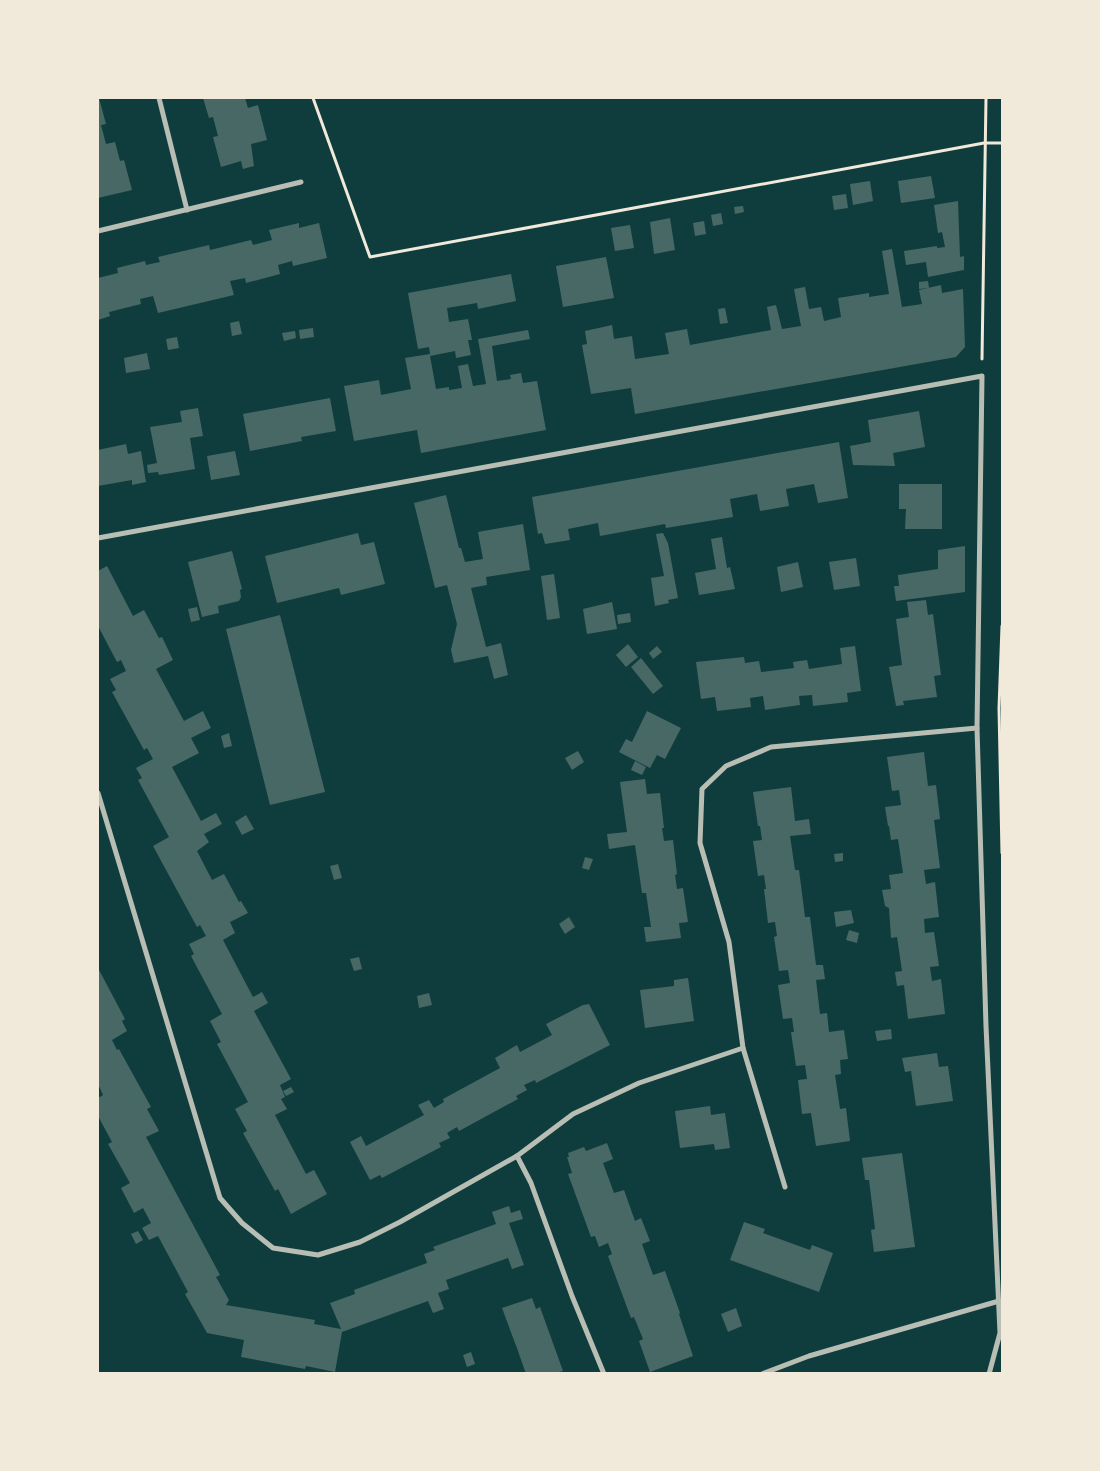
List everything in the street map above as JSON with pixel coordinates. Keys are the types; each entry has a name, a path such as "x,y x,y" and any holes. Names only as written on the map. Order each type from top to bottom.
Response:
{"street":[{"path":"159,98 187,210"},
{"path":"98,231 301,182"},
{"path":"98,538 982,376 977,728 987,1036 1000,1333 989,1374"},
{"path":"785,1187 744,1048 729,942 700,844 702,789 726,766 770,747 977,728"},
{"path":"98,793 220,1198 242,1223 273,1248 318,1255 360,1242 400,1222 517,1156 573,1114 639,1084 744,1048"},
{"path":"517,1156 531,1183 572,1296 604,1374"},
{"path":"762,1374 809,1356 999,1301"}],"path":[{"path":"313,98 370,257 984,143 1002,143"},
{"path":"982,376 986,98"},
{"path":"1002,626 999,708 1002,853"}],"building":[{"path":"98,98 106,124 101,125 106,144 115,142 120,161 124,160 132,190 98,198"},
{"path":"203,98 245,98 248,108 258,105 267,140 251,144 254,166 243,169 241,161 221,167 213,137 218,136 213,117 209,118"},
{"path":"931,176 935,198 901,203 898,181"},
{"path":"870,181 873,201 853,205 850,184"},
{"path":"846,194 848,208 834,210 832,196"},
{"path":"958,201 960,257 964,256 964,270 928,277 926,262 906,265 904,251 937,246 937,248 945,247 942,232 938,233 934,205"},
{"path":"743,206 744,212 735,214 734,207"},
{"path":"721,213 723,224 713,226 711,215"},
{"path":"670,218 675,250 654,254 650,222"},
{"path":"704,221 706,234 695,236 693,223"},
{"path":"299,223 299,228 319,223 327,258 293,266 292,261 278,265 280,274 246,283 245,278 230,281 234,295 158,313 153,296 140,299 141,304 109,312 110,316 98,320 98,278 118,273 117,268 145,261 146,265 160,262 158,257 209,245 210,250 251,240 253,245 272,240 269,230"},
{"path":"630,225 634,248 615,251 611,228"},
{"path":"892,249 902,307 922,304 919,290 941,285 942,293 963,289 965,347 956,357 635,414 631,388 591,394 582,345 587,344 585,331 612,325 614,339 632,336 635,359 669,354 665,333 687,329 690,345 771,330 767,307 776,305 782,329 801,326 794,289 805,287 809,309 821,307 824,321 841,317 838,298 869,293 869,297 889,294 882,251"},
{"path":"606,257 614,298 563,307 556,266"},
{"path":"511,274 516,301 478,309 477,303 447,308 449,322 468,319 472,340 468,340 471,355 456,358 455,351 430,356 436,389 462,388 458,366 468,364 473,386 486,384 478,339 528,330 530,339 492,346 497,381 511,379 510,375 521,373 523,383 537,381 546,430 421,453 417,430 354,441 344,386 379,380 381,395 411,389 405,358 430,354 429,347 418,349 408,293"},
{"path":"928,281 929,288 919,289 919,282"},
{"path":"725,308 728,323 720,324 718,309"},
{"path":"239,321 242,334 232,336 230,323"},
{"path":"313,328 314,337 300,339 299,330"},
{"path":"295,331 296,338 284,341 282,333"},
{"path":"177,337 179,348 168,350 166,339"},
{"path":"147,353 150,369 126,373 124,358"},
{"path":"330,398 336,431 301,437 302,441 250,451 243,414"},
{"path":"198,408 203,436 190,438 195,469 159,475 158,472 148,473 147,465 157,463 150,427 182,422 180,411"},
{"path":"919,411 925,447 893,453 895,466 853,465 850,446 871,442 868,420"},
{"path":"839,442 848,498 818,503 814,484 786,489 789,506 760,511 757,494 730,499 733,517 666,528 665,524 600,536 598,523 568,529 570,540 545,544 542,533 538,534 532,497"},
{"path":"126,444 128,454 141,451 146,482 132,485 132,480 98,486 98,450"},
{"path":"235,451 240,475 211,480 207,456"},
{"path":"899,484 942,484 942,529 905,529 906,509 899,509"},
{"path":"446,495 459,548 461,548 465,562 483,559 478,532 523,524 530,570 486,577 487,585 471,588 486,647 501,643 508,675 494,679 488,656 454,663 451,650 457,624 447,585 435,588 414,503"},
{"path":"358,533 361,545 374,542 385,584 341,595 339,588 277,603 265,556"},
{"path":"663,533 668,543 678,598 668,600 669,603 655,606 651,578 664,576 656,534"},
{"path":"722,537 727,568 730,567 735,589 699,595 695,573 716,569 711,539"},
{"path":"965,546 965,592 896,601 894,586 899,586 898,575 938,569 938,550"},
{"path":"232,551 242,589 240,590 241,597 239,601 218,606 219,613 202,617 188,562"},
{"path":"856,558 860,586 834,590 829,562"},
{"path":"798,562 803,587 781,592 777,567"},
{"path":"107,566 133,616 144,610 159,638 162,637 173,660 156,669 184,721 203,711 211,728 191,738 199,753 172,767 201,821 216,813 222,824 204,834 209,842 197,851 212,880 224,874 239,902 241,901 248,913 230,922 235,933 223,940 253,997 262,992 268,1003 254,1011 291,1079 280,1085 285,1097 281,1099 287,1109 275,1115 306,1174 314,1170 327,1194 291,1214 278,1189 275,1191 243,1133 247,1131 235,1109 248,1102 217,1044 221,1042 210,1021 222,1014 191,956 194,954 189,944 206,936 200,925 197,927 153,846 169,837 138,780 142,778 136,768 153,759 147,748 144,750 112,692 116,690 110,679 126,671 121,660 117,662 98,626 98,571"},
{"path":"554,574 560,618 547,620 541,576"},
{"path":"926,600 928,615 933,614 941,675 934,676 937,697 903,701 904,705 896,706 889,667 902,665 896,619 909,617 907,602"},
{"path":"612,602 617,629 587,634 583,609"},
{"path":"197,607 200,620 191,622 188,609"},
{"path":"630,613 631,622 618,624 617,615"},
{"path":"280,615 325,792 270,805 226,629"},
{"path":"628,644 638,657 626,667 616,655"},
{"path":"657,646 662,652 653,659 649,653"},
{"path":"855,646 861,691 847,693 848,702 813,706 812,695 799,696 800,705 765,710 763,696 750,698 751,707 717,711 715,697 701,699 696,662 744,657 745,663 759,661 761,672 794,668 793,662 807,660 809,669 842,664 840,648"},
{"path":"641,658 663,686 653,694 631,667"},
{"path":"647,711 681,728 665,759 657,755 650,768 619,752 626,739 632,742"},
{"path":"229,733 232,746 224,748 221,736"},
{"path":"578,751 584,762 572,770 565,758"},
{"path":"924,752 928,786 936,785 940,819 934,820 940,868 924,870 926,884 935,882 939,917 924,919 925,933 934,932 939,966 930,967 932,981 941,979 945,1014 908,1019 904,985 897,986 895,972 902,971 897,937 891,938 889,908 885,906 882,890 891,889 889,875 903,873 898,839 891,840 885,807 901,805 899,790 892,791 887,757"},
{"path":"635,761 646,767 642,775 631,770"},
{"path":"645,779 647,794 660,793 664,841 673,840 677,889 683,888 688,922 679,923 681,938 646,942 644,927 651,927 646,893 642,893 635,845 609,849 607,834 627,832 620,782"},
{"path":"791,787 795,821 809,819 811,834 790,836 795,870 799,870 805,917 810,917 816,965 823,965 825,979 816,980 820,1014 827,1013 829,1032 844,1030 848,1059 840,1060 841,1074 835,1075 840,1109 846,1108 850,1141 816,1146 811,1113 802,1114 798,1080 807,1079 805,1065 796,1066 791,1032 794,1032 792,1018 783,1019 778,985 790,983 788,970 779,971 774,937 777,936 775,922 768,923 764,875 758,876 753,841 762,840 753,792"},
{"path":"246,815 254,829 242,835 235,822"},
{"path":"843,853 843,861 835,862 834,854"},
{"path":"585,857 593,859 589,870 582,868"},
{"path":"338,864 342,878 334,880 330,866"},
{"path":"851,910 854,923 836,927 834,912"},
{"path":"569,917 575,927 565,934 559,924"},
{"path":"849,930 859,933 857,943 846,940"},
{"path":"359,957 362,969 354,971 350,959"},
{"path":"98,968 125,1019 122,1021 127,1031 112,1040 117,1050 119,1049 151,1107 147,1109 159,1131 146,1137 220,1275 216,1277 229,1300 226,1305 315,1320 314,1324 341,1329 330,1303 355,1294 354,1290 427,1263 424,1254 435,1250 433,1247 496,1224 492,1212 509,1206 511,1213 520,1210 523,1219 509,1223 524,1265 512,1269 508,1258 446,1280 449,1289 438,1293 444,1309 433,1313 428,1301 342,1332 335,1372 306,1366 305,1369 241,1357 244,1340 207,1333 185,1294 188,1292 158,1236 149,1240 142,1228 151,1223 143,1208 134,1213 121,1188 130,1183 108,1144 112,1142 98,1116 98,1098 103,1095 98,1084"},
{"path":"688,978 694,1021 645,1028 640,990 674,986 674,980"},
{"path":"429,993 432,1005 419,1008 417,996"},
{"path":"589,1004 610,1045 536,1083 535,1080 524,1085 527,1090 516,1096 518,1099 459,1131 457,1127 447,1133 450,1138 439,1143 441,1147 382,1178 380,1175 370,1180 350,1142 361,1136 366,1146 424,1115 418,1105 429,1100 434,1108 444,1102 443,1099 500,1068 495,1058 517,1045 520,1052 552,1035 546,1024 583,1005"},
{"path":"891,1029 892,1039 877,1041 875,1031"},
{"path":"937,1053 939,1067 948,1066 953,1101 916,1106 911,1071 905,1072 902,1058"},
{"path":"291,1087 294,1092 286,1096 283,1091"},
{"path":"710,1106 711,1115 725,1113 730,1148 715,1150 714,1144 680,1148 675,1111"},
{"path":"607,1143 613,1159 603,1163 614,1193 624,1190 635,1221 641,1218 650,1241 642,1244 653,1275 665,1271 693,1356 650,1372 639,1341 643,1339 634,1317 631,1318 608,1256 612,1254 608,1243 599,1247 595,1236 591,1237 568,1174 572,1173 567,1157 569,1157 568,1153 584,1147 586,1151"},
{"path":"902,1153 915,1247 874,1252 871,1230 875,1229 869,1180 865,1180 862,1158"},
{"path":"744,1222 765,1229 763,1233 810,1250 812,1245 833,1253 819,1292 730,1260"},
{"path":"138,1231 143,1240 136,1244 131,1234"},
{"path":"532,1298 536,1309 540,1307 563,1371 559,1372 560,1374 526,1374 502,1308"},
{"path":"736,1308 742,1326 728,1332 721,1314"},
{"path":"471,1352 475,1364 467,1367 463,1355"}]}
